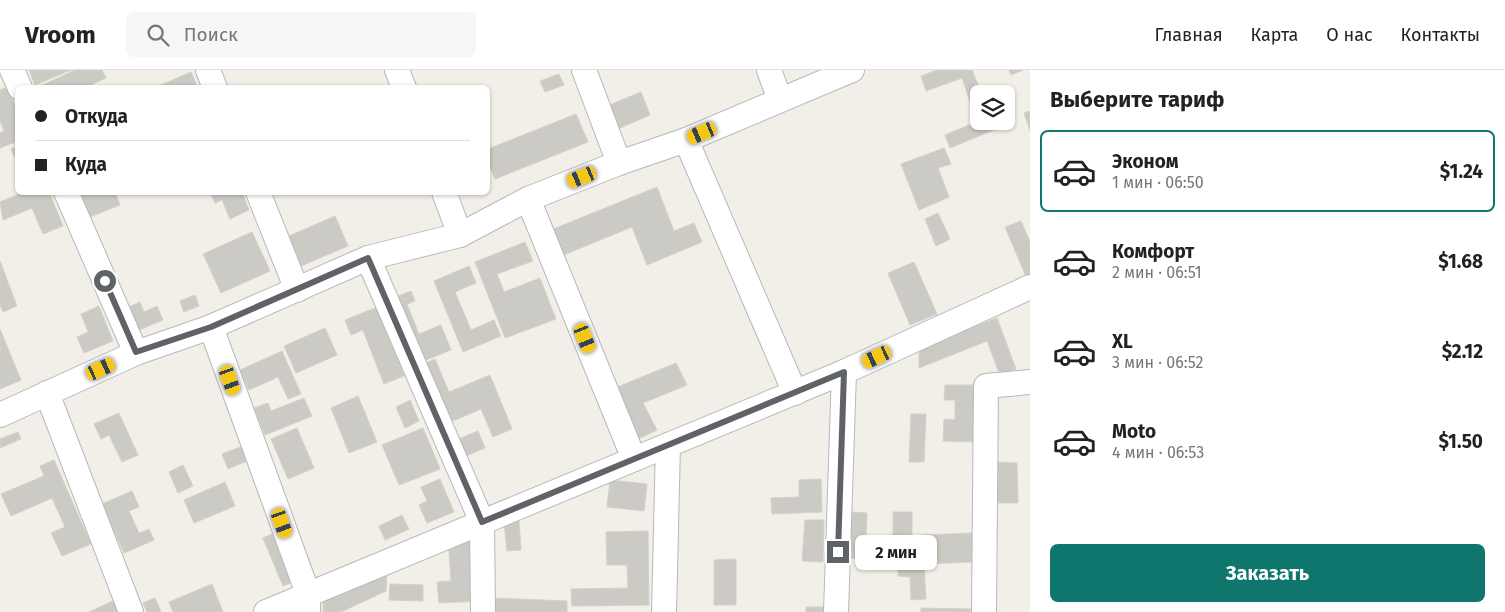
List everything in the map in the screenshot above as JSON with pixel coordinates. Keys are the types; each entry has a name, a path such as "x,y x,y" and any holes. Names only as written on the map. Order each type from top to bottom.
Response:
{"street":[{"path":"12,70 19,85"},
{"path":"208,70 214,85"},
{"path":"397,70 403,85"},
{"path":"584,70 619,163"},
{"path":"769,70 780,100"},
{"path":"0,415 136,352 211,327 368,258 460,235 528,199 619,163 686,140 852,70"},
{"path":"686,140 795,393"},
{"path":"67,195 136,352"},
{"path":"259,195 297,290"},
{"path":"445,195 460,235"},
{"path":"528,199 634,459"},
{"path":"368,258 482,522 483,612"},
{"path":"266,612 308,603 482,522 844,372 1030,287"},
{"path":"211,327 308,603"},
{"path":"836,612 844,372"},
{"path":"984,612 986,386 1030,382"},
{"path":"47,393 131,612"},
{"path":"664,612 668,445"}],"building":[{"path":"29,70 71,70 35,85"},
{"path":"75,70 102,70 106,78 91,85 42,85"},
{"path":"937,70 972,70 978,85 970,85 970,101 962,78 926,91 921,76"},
{"path":"1009,70 1023,70 1011,75"},
{"path":"191,72 197,85 161,85"},
{"path":"559,74 564,85 545,92 540,81"},
{"path":"7,87 15,105 15,142 0,148 0,133 4,131 0,121 0,90"},
{"path":"641,92 650,115 611,132 602,108"},
{"path":"1030,111 1030,131 1024,113"},
{"path":"576,114 588,142 495,179 490,168 490,148"},
{"path":"970,125 970,130 994,130 950,148 945,135"},
{"path":"15,147 15,158 11,149"},
{"path":"944,148 951,164 938,168 949,197 919,210 901,164"},
{"path":"657,187 674,231 694,223 702,242 647,265 632,227 561,256 551,230"},
{"path":"17,195 50,195 63,226 43,234 32,208 3,220 0,202"},
{"path":"81,195 116,195 120,205 90,217"},
{"path":"211,195 243,195 249,210 230,219 222,200 215,203"},
{"path":"938,213 950,239 936,246 925,219"},
{"path":"335,216 348,246 301,266 289,236"},
{"path":"1021,221 1030,242 1030,278 1027,279 1005,227"},
{"path":"252,232 270,271 221,293 203,254"},
{"path":"525,242 533,261 497,274 504,292 540,278 556,319 505,338 475,262"},
{"path":"0,261 17,306 3,312 0,305"},
{"path":"914,262 937,314 910,325 888,273"},
{"path":"469,266 476,283 455,292 471,330 494,320 501,336 463,352 434,281"},
{"path":"411,291 415,301 407,304 419,334 441,325 451,350 416,364 390,299"},
{"path":"195,295 199,306 184,312 180,301"},
{"path":"140,302 144,312 157,306 163,320 137,331 127,308"},
{"path":"99,306 113,341 84,353 77,337 88,332 81,314"},
{"path":"377,307 404,376 384,384 363,330 351,335 345,320"},
{"path":"997,318 1016,369 1000,375 987,341 919,368 919,348"},
{"path":"325,328 337,355 296,373 284,346"},
{"path":"0,329 21,380 0,389"},
{"path":"282,351 301,394 288,399 278,377 249,390 240,370"},
{"path":"435,359 449,392 490,375 512,429 493,437 481,409 441,426 416,367"},
{"path":"676,363 687,385 643,403 657,430 638,439 615,388"},
{"path":"945,385 976,385 974,442 943,441 944,419 955,420 955,400 944,400"},
{"path":"358,396 377,442 349,453 331,408"},
{"path":"304,398 312,416 265,435 254,408 268,403 271,411"},
{"path":"410,400 419,421 405,428 396,407"},
{"path":"119,413 138,455 122,462 109,435 101,439 94,424"},
{"path":"911,414 926,414 924,462 909,462"},
{"path":"297,428 314,468 288,479 271,439"},
{"path":"423,428 440,469 399,485 382,445"},
{"path":"478,431 485,448 464,457 456,440"},
{"path":"18,432 21,439 0,448 0,439"},
{"path":"243,446 249,460 228,469 222,454"},
{"path":"54,460 91,544 62,556 51,533 65,527 52,498 11,516 1,494 44,476 40,466"},
{"path":"991,462 1017,463 1018,503 992,503"},
{"path":"183,465 193,486 178,493 169,472"},
{"path":"440,479 454,512 427,523 419,505 427,501 421,487"},
{"path":"821,479 822,512 772,514 771,498 799,497 799,480"},
{"path":"610,480 647,484 644,511 607,507"},
{"path":"225,482 235,506 194,523 184,500"},
{"path":"132,491 139,507 129,511 139,533 149,529 154,540 124,553 102,504"},
{"path":"851,512 867,513 865,559 848,558"},
{"path":"893,512 912,512 912,560 893,560"},
{"path":"402,515 409,529 385,540 379,526"},
{"path":"805,520 824,520 823,562 802,561"},
{"path":"519,521 521,550 507,551 504,522"},
{"path":"648,531 649,605 572,606 571,589 628,588 627,565 607,565 606,532"},
{"path":"276,532 296,580 283,586 263,538"},
{"path":"972,533 973,562 923,564 922,535"},
{"path":"475,537 479,601 439,603 437,582 451,581 448,539"},
{"path":"736,559 736,605 714,605 714,560"},
{"path":"899,563 924,565 926,599 911,600 910,577 898,576"},
{"path":"387,570 386,591 341,612 323,612 323,597"},
{"path":"212,584 223,612 173,612 169,602"},
{"path":"390,584 423,585 423,601 389,600"},
{"path":"155,598 161,612 147,612 143,603"},
{"path":"493,598 567,601 567,612 492,612"},
{"path":"113,601 118,612 89,612"},
{"path":"806,607 826,607 826,612 806,612"},
{"path":"921,608 971,609 971,612 921,612"}],"route":[{"path":"105,281 136,352 211,327 368,258 482,522 844,372 838,552"}]}
